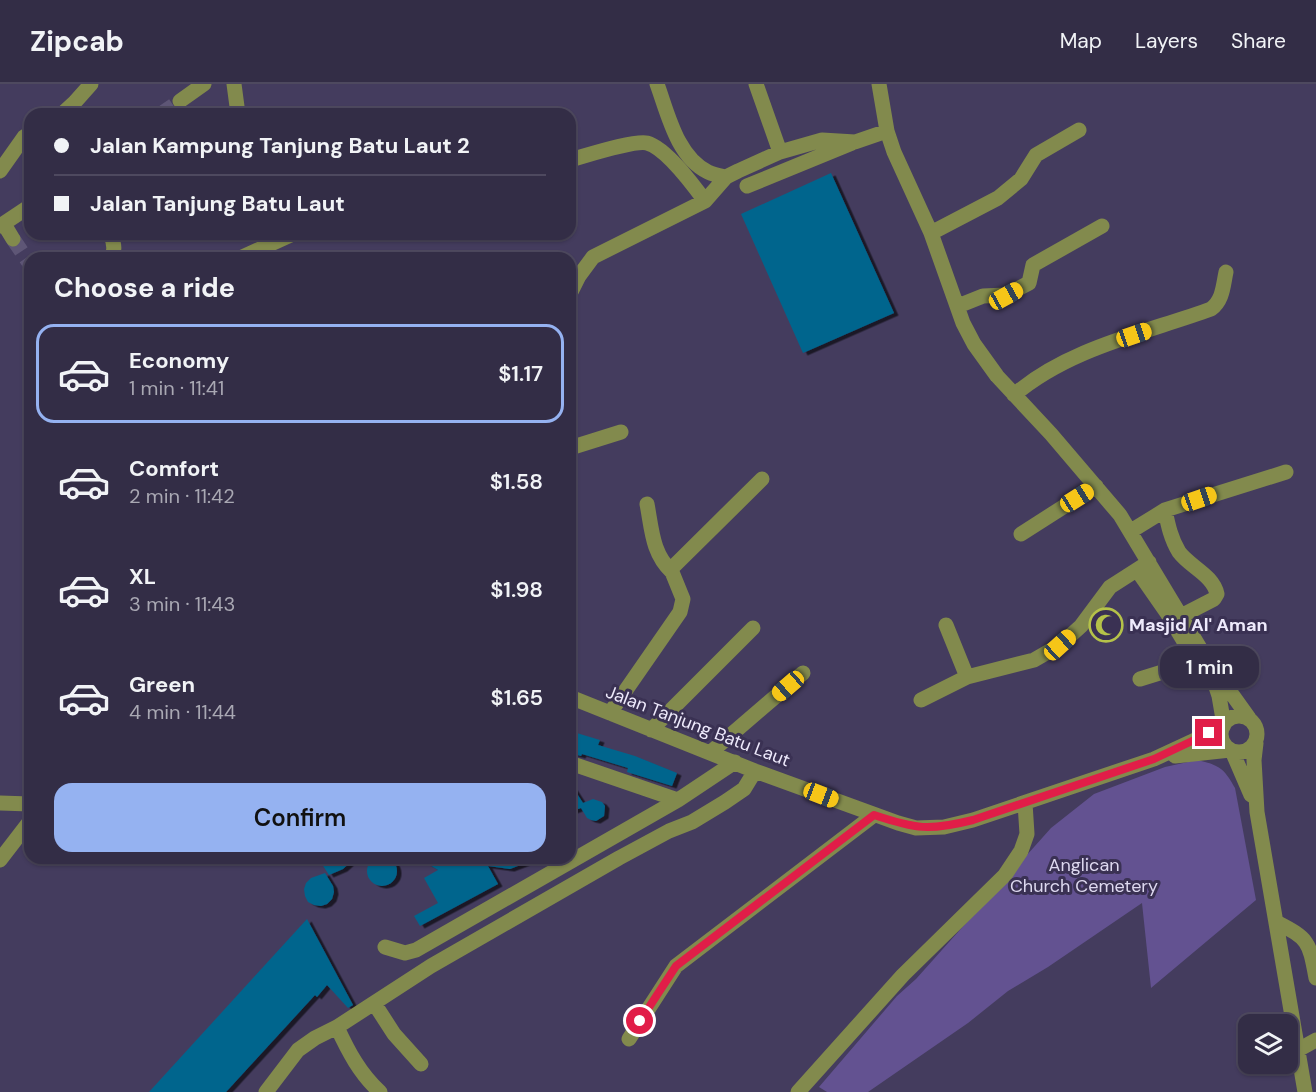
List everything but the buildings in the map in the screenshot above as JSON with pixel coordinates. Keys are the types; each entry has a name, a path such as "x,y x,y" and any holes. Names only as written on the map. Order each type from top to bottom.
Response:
{"street":[{"path":"68,108 91,84"},
{"path":"180,101 204,84"},
{"path":"234,84 237,108"},
{"path":"657,84 675,134 690,158 707,172 726,177"},
{"path":"756,84 780,152"},
{"path":"879,84 887,131 931,233 963,323 980,352 1014,395 1096,486 1131,531 1143,566 1189,650 1189,656 1179,664 1140,679"},
{"path":"931,233 998,198 1021,179 1036,155 1079,130"},
{"path":"747,186 887,131"},
{"path":"0,171 24,137"},
{"path":"576,282 593,257 705,201 726,177 780,152 822,140 855,142"},
{"path":"576,158 633,144 647,143 671,159 705,201"},
{"path":"13,238 2,225 24,210"},
{"path":"957,306 983,296 1006,296 1029,283 1033,265 1102,226"},
{"path":"260,252 282,240"},
{"path":"1014,395 1038,377 1077,356 1211,309 1218,304 1226,272"},
{"path":"576,446 621,432"},
{"path":"1131,531 1165,510 1286,472"},
{"path":"672,572 675,564 762,479"},
{"path":"1021,534 1096,486"},
{"path":"610,713 680,612 683,599 672,572 657,554 647,504"},
{"path":"1165,510 1171,535 1180,553 1211,581 1217,594 1214,599 1181,616"},
{"path":"1143,566 1181,616 1206,658 1257,727 1254,760 1257,812 1292,1014"},
{"path":"921,699 967,677 1034,660 1060,645 1082,626 1110,587 1143,566"},
{"path":"946,625 967,677"},
{"path":"651,730 753,628"},
{"path":"1206,658 1219,696 1223,726 1222,742 1231,751 1257,812"},
{"path":"711,752 803,673"},
{"name":"Jalan Tanjung Batu Laut","path":"576,699 755,771 916,828 944,827 1025,803 1154,759 1223,726"},
{"path":"1223,726 1232,717 1249,718"},
{"path":"1231,751 1243,753 1256,743"},
{"name":"Jalan Tanjung Batu Laut","path":"1154,759 1200,752 1231,751"},
{"path":"576,858 678,800 735,762"},
{"path":"576,765 678,800"},
{"path":"266,1092 298,1050 315,1038 337,1027 431,966 619,858 669,831 692,822 725,802 744,789 755,771"},
{"path":"0,803 24,804"},
{"path":"798,1092 903,975 1005,875 1021,851 1027,834 1025,803"},
{"path":"628,1039 676,966 874,815"},
{"path":"0,860 24,829"},
{"path":"385,947 405,953 416,950 566,864"},
{"path":"1276,922 1305,939 1312,956 1316,978"},
{"path":"374,1003 394,1034 421,1064"},
{"path":"337,1027 350,1054 369,1083 380,1092"},
{"path":"1305,1092 1298,1050 1316,1040"}],"green space":[{"name":"Anglican Church Cemetery","path":"1197,760 1220,768 1235,788 1256,900 1151,988 1142,903 1048,967 1008,991 968,1023 868,1092 827,1092 819,1087 897,996 916,979 1051,828 1094,794 1165,767"}],"tunnel":[{"path":"170,108 180,101"},
{"path":"13,239 24,255"}],"place":[{"name":"Masjid Al' Aman","path":"1106,625"}],"route":[{"path":"640,1021 676,966 874,815 916,828 944,827 973,820 1154,759 1209,733"}]}
